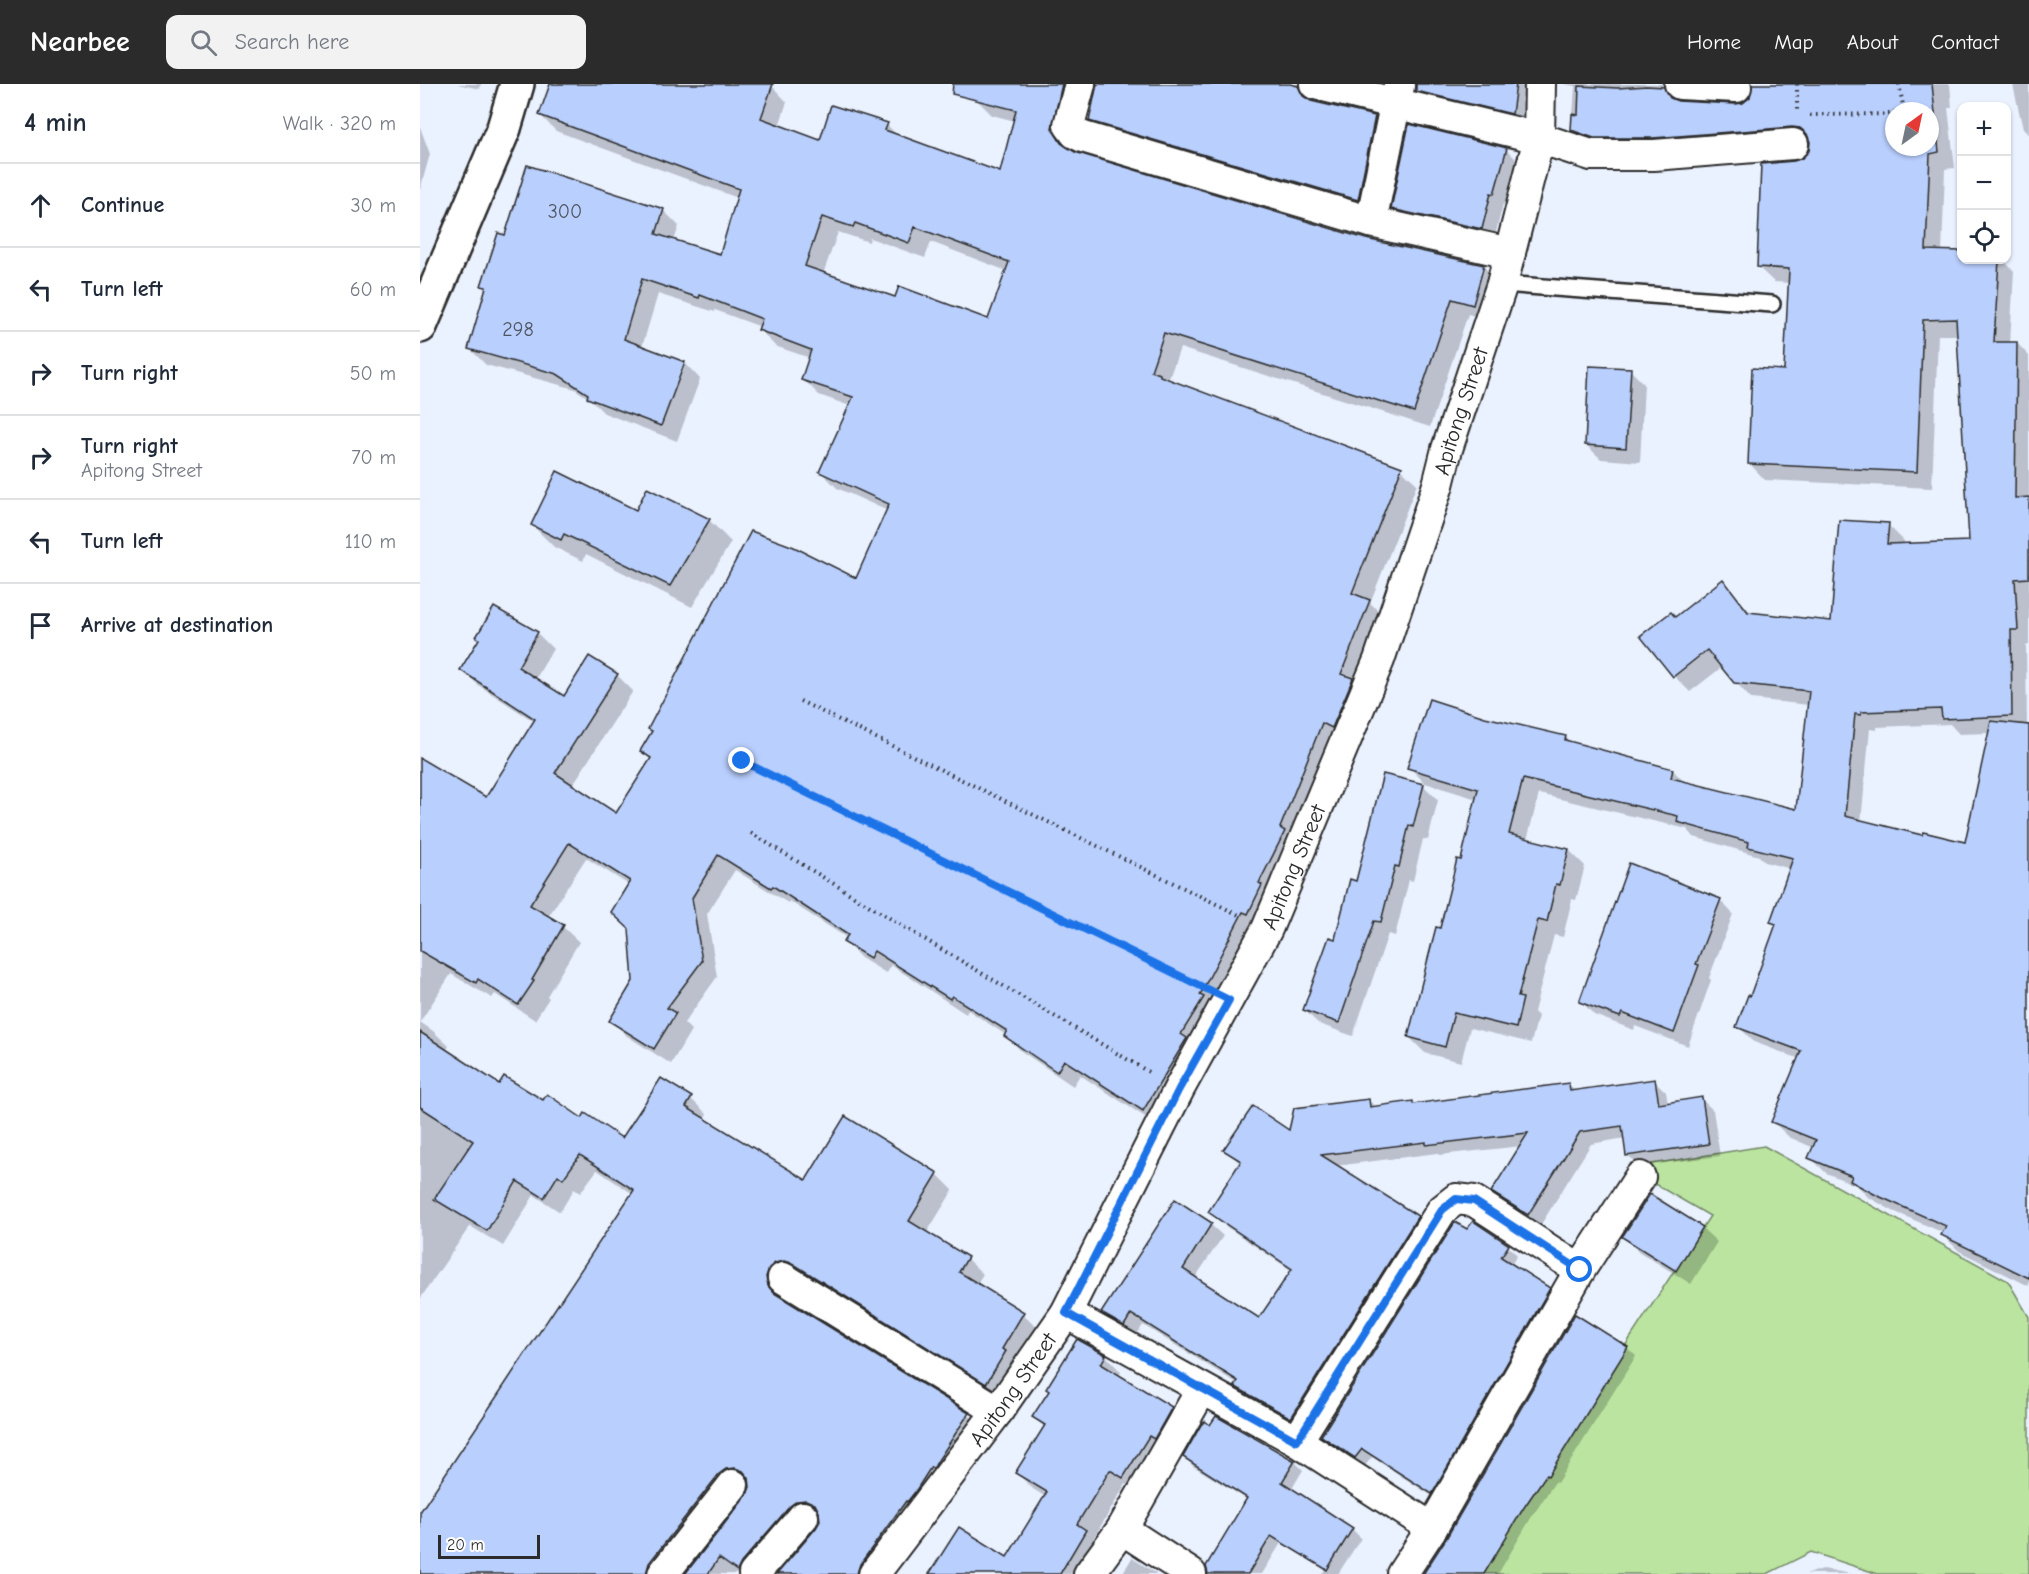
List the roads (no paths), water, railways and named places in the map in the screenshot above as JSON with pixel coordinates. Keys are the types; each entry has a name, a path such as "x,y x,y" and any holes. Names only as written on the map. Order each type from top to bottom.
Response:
{"main road":[{"path":"420,326 504,128 517,84"}],"street":[{"path":"1080,84 1069,125 1083,137 1371,222 1510,253"},
{"path":"1315,84 1397,94 1591,155 1654,155 1793,144"},
{"name":"Apitong Street","path":"874,1574 998,1411 1066,1313 1179,1089 1267,929 1379,660 1438,485 1447,449 1502,284 1510,253 1539,138 1540,84"},
{"path":"1680,84 1736,87"},
{"path":"1371,222 1397,94"},
{"path":"1402,1574 1432,1527 1580,1270 1640,1177"},
{"path":"1297,1441 1442,1210 1456,1199 1474,1201 1580,1270"},
{"path":"783,1278 998,1411"},
{"path":"1066,1313 1297,1441 1432,1527"},
{"path":"1089,1574 1122,1529 1202,1389"},
{"path":"663,1574 733,1485"},
{"path":"754,1574 802,1517"},
{"path":"1122,1529 1191,1574"}],"lane":[{"path":"1502,284 1772,304"}]}
